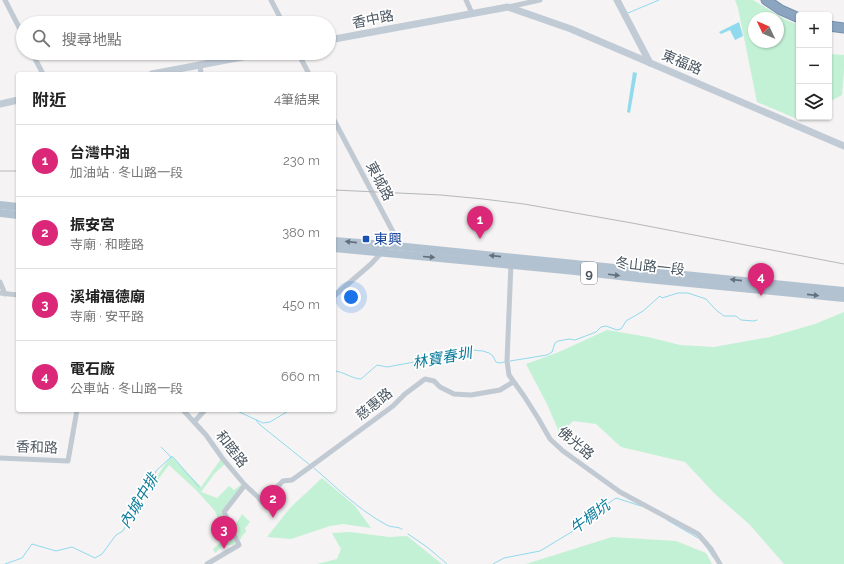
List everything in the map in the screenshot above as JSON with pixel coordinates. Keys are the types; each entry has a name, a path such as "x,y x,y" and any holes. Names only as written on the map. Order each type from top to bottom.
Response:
{"highway":[{"path":"766,0 781,10 796,17"},
{"path":"832,26 844,28"}],"main road":[{"path":"0,205 16,207"},
{"path":"0,213 16,214"},
{"name":"冬山路一段","path":"336,241 384,249"},
{"name":"冬山路一段","path":"336,248 401,250 787,289 844,298"},
{"name":"冬山路一段","path":"787,289 844,291"}],"street":[{"path":"5,0 16,21"},
{"path":"271,0 279,16"},
{"path":"466,0 472,14"},
{"name":"香中路","path":"336,39 540,0"},
{"path":"617,0 650,63"},
{"name":"東福路","path":"508,6 571,29 844,146"},
{"path":"36,60 42,72"},
{"path":"164,72 226,60"},
{"path":"302,60 308,72"},
{"path":"200,65 201,72"},
{"path":"0,104 16,100"},
{"name":"東城路","path":"336,124 401,250"},
{"path":"336,294 372,264 384,249"},
{"name":"佛光路","path":"511,261 507,361 509,376 524,396 550,439 563,451 620,492 698,534 711,549 720,564"},
{"path":"0,282 2,293 16,295"},
{"name":"慈惠路","path":"262,502 282,481 292,480 393,406 405,394 425,379 434,381 440,387 454,394 471,395 500,390 513,382"},
{"name":"香和路","path":"0,458 68,461 77,412"},
{"name":"和睦路","path":"185,412 206,434 223,460 262,502"},
{"path":"194,422 203,412"},
{"path":"207,564 239,546 224,512 245,485"}],"green space":[{"path":"735,0 753,0 773,12 748,12 748,48 784,48 784,19 796,24 796,118 757,102 738,8"},
{"path":"832,54 844,55 842,95 832,100"},
{"path":"844,312 844,564 784,564 750,525 715,494 685,462 621,447 596,424 573,421 560,434 547,404 526,364 559,352 607,330 648,337 680,345 714,347 770,337 815,324"},
{"path":"171,456 201,487 221,459 225,464 215,473 201,492 217,498 229,486 234,490 242,484 243,486 221,512 235,543 233,545 224,545 215,553 213,549 225,538 215,511 197,491 169,465 140,503 139,502"},
{"path":"322,478 355,506 371,528 343,524 330,526 291,539 267,537 290,508"},
{"path":"242,514 250,522 245,528 246,532 240,540 234,527"},
{"path":"350,532 389,537 407,536 442,564 317,564 337,559 341,549 332,533"},
{"path":"612,537 676,541 706,553 712,564 526,564"}],"water":[{"path":"739,22 743,36 735,40 730,30 721,34 719,32"},
{"path":"633,72 637,73 630,113 627,112"}],"waterway":[{"path":"628,13 659,0"},
{"name":"林寶春圳","path":"510,361 547,355 552,352 555,343 558,341 569,339 575,340 596,332 601,327 606,326 617,330 621,329 626,321 643,311 660,296 662,298 678,293 688,293 706,299 724,316 736,316 741,320 757,320"},
{"name":"林寶春圳","path":"336,371 361,379 377,365 387,367 431,359 447,359 454,352 472,350 489,353 493,356 496,362 505,362"},
{"name":"林寶春圳","path":"239,412 263,423 270,422 287,412"},
{"name":"牛椆坑","path":"256,420 310,465"},
{"path":"161,447 171,457 173,457 199,487"},
{"name":"內城中排","path":"5,564 22,558 32,544 56,551 72,547 95,558 102,554 116,535 123,531 130,517 153,481 156,471 171,457"},
{"name":"牛椆坑","path":"314,468 366,512 391,527 402,529"},
{"name":"牛椆坑","path":"493,564 504,558 540,551 588,522 596,512 616,498 641,506"},
{"name":"牛椆坑","path":"667,520 698,538"},
{"name":"牛椆坑","path":"408,534 427,547 447,564"},
{"name":"牛椆坑","path":"706,546 713,557"}],"railway":[{"path":"0,171 16,171"},
{"path":"336,190 441,195 524,204 632,223 844,264"}],"place":[{"name":"東興","path":"366,239"},
{"name":"台灣中油","path":"480,239"},
{"name":"電石廠","path":"761,296"},
{"name":"振安宮","path":"273,518"},
{"name":"溪埔福德廟","path":"224,549"}]}
